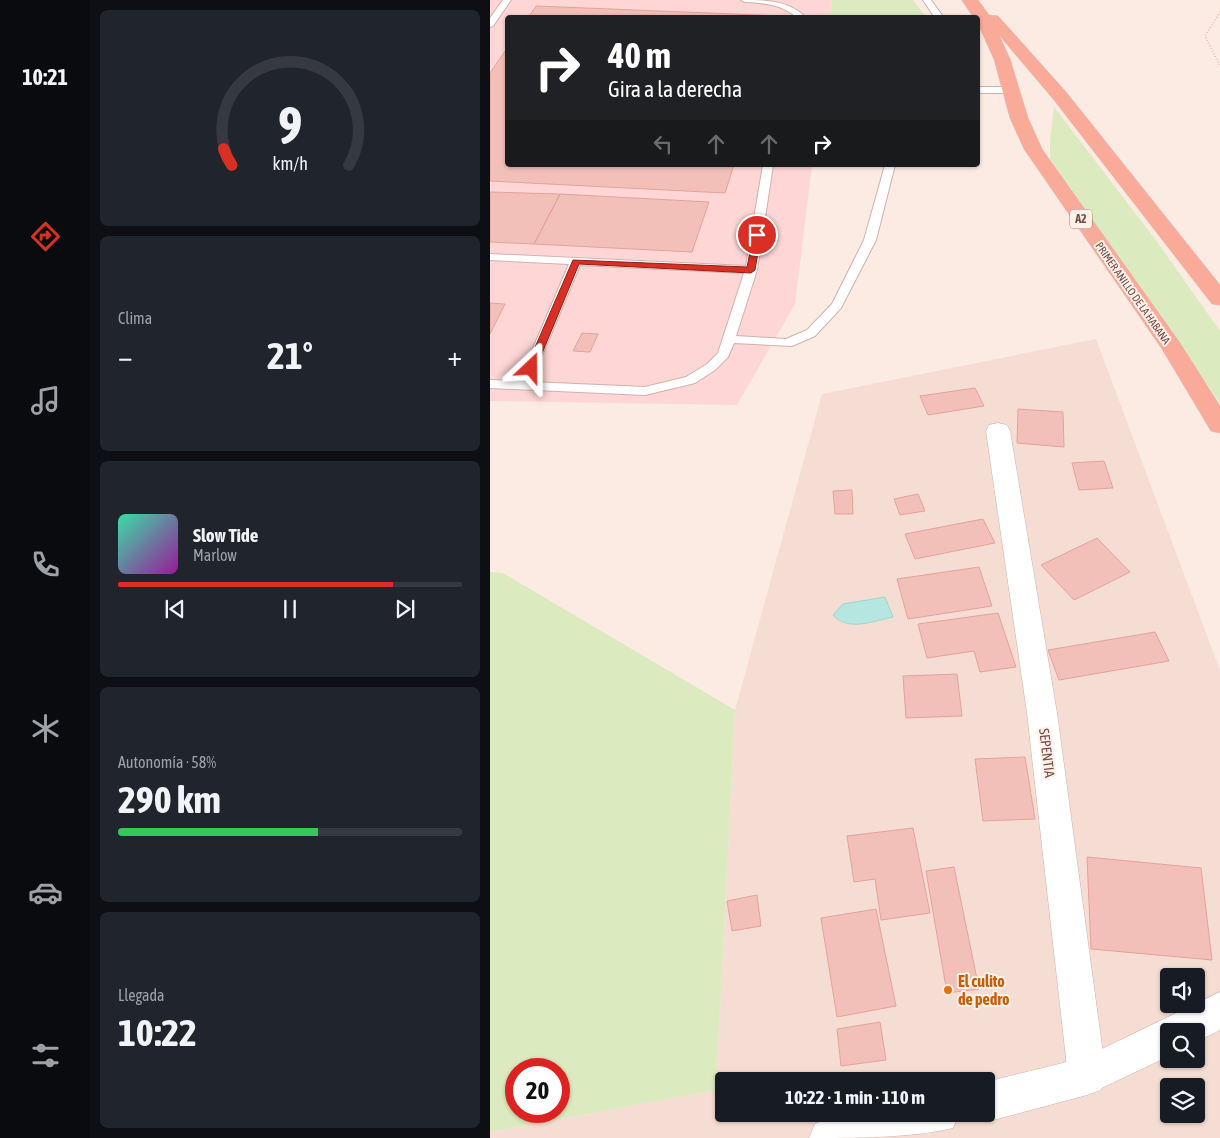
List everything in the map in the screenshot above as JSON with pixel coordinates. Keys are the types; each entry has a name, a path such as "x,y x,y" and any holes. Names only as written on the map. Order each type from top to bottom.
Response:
{"highway":[{"name":"PRIMER ANILLO DE LA HABANA","path":"970,0 981,15 1007,71 1024,92 1019,118 1033,149 1172,348 1220,424"},
{"path":"976,0 1060,96 1220,300"},
{"path":"1024,92 1060,96"}],"street":[{"name":"SEPENTIA","path":"998,432 1042,713 1087,1076"},
{"path":"1195,1023 1220,1011"},
{"path":"995,1100 1087,1076 1160,1040"},
{"path":"829,1138 902,1122"}],"lane":[{"path":"490,24 507,0"},
{"path":"746,0 777,4 792,9 799,15"},
{"path":"927,0 938,15"},
{"path":"980,90 1024,92"},
{"path":"490,384 644,391 690,380 711,367 724,354 751,270 768,167"},
{"path":"728,339 788,343 811,333 837,305 870,240 889,167"},
{"path":"490,257 751,270"},
{"path":"523,386 576,261"}],"path":[{"path":"1220,12 1205,36 1220,66"}],"shaded area":[{"path":"490,0 832,0 830,15 505,15 505,167 812,167 795,304 737,405 490,401"},
{"path":"1096,339 1220,670 1220,1138 490,1138 490,1132 538,1123 570,1123 570,1117 715,1090 715,1122 995,1122 995,1072 717,1072 735,710 822,394"}],"green space":[{"path":"832,0 913,0 924,15 830,15"},
{"path":"1054,107 1158,243 1220,331 1220,403 1050,159"},
{"path":"490,572 503,573 735,710 715,1090 570,1117 570,1058 505,1058 505,1123 538,1123 490,1132"}],"water":[{"path":"885,597 893,617 869,623 853,624 839,620 833,615 843,604"}],"building":[{"path":"536,6 758,15 530,15"},
{"path":"505,51 505,167 733,167 725,193 490,181 490,73"},
{"path":"490,192 560,194 534,244 490,242"},
{"path":"560,194 709,202 692,252 534,244"},
{"path":"490,303 505,304 490,334"},
{"path":"582,333 598,334 590,352 573,351"},
{"path":"975,388 984,406 928,415 920,396"},
{"path":"1018,409 1063,412 1064,447 1017,443"},
{"path":"1104,461 1113,488 1079,490 1072,463"},
{"path":"852,490 853,514 835,514 833,491"},
{"path":"918,494 925,511 900,515 894,499"},
{"path":"983,519 995,543 915,559 905,534"},
{"path":"1097,538 1130,572 1074,600 1041,565"},
{"path":"979,567 992,606 908,619 897,579"},
{"path":"998,613 1016,667 980,672 974,651 927,658 918,624"},
{"path":"1155,632 1169,661 1059,680 1048,650"},
{"path":"957,674 962,716 906,718 903,676"},
{"path":"1025,757 1035,819 983,821 975,759"},
{"path":"913,828 930,913 881,920 875,879 854,882 847,836"},
{"path":"1087,857 1201,868 1212,960 1091,949"},
{"path":"954,867 979,989 947,993 926,871"},
{"path":"757,895 761,926 732,931 727,901"},
{"path":"876,909 896,1006 837,1017 821,918"},
{"path":"880,1022 886,1060 841,1066 837,1029"}],"place":[{"name":"El culito de pedro","path":"948,990"}],"route":[{"path":"531,368 576,261 751,270 757,235"}]}
